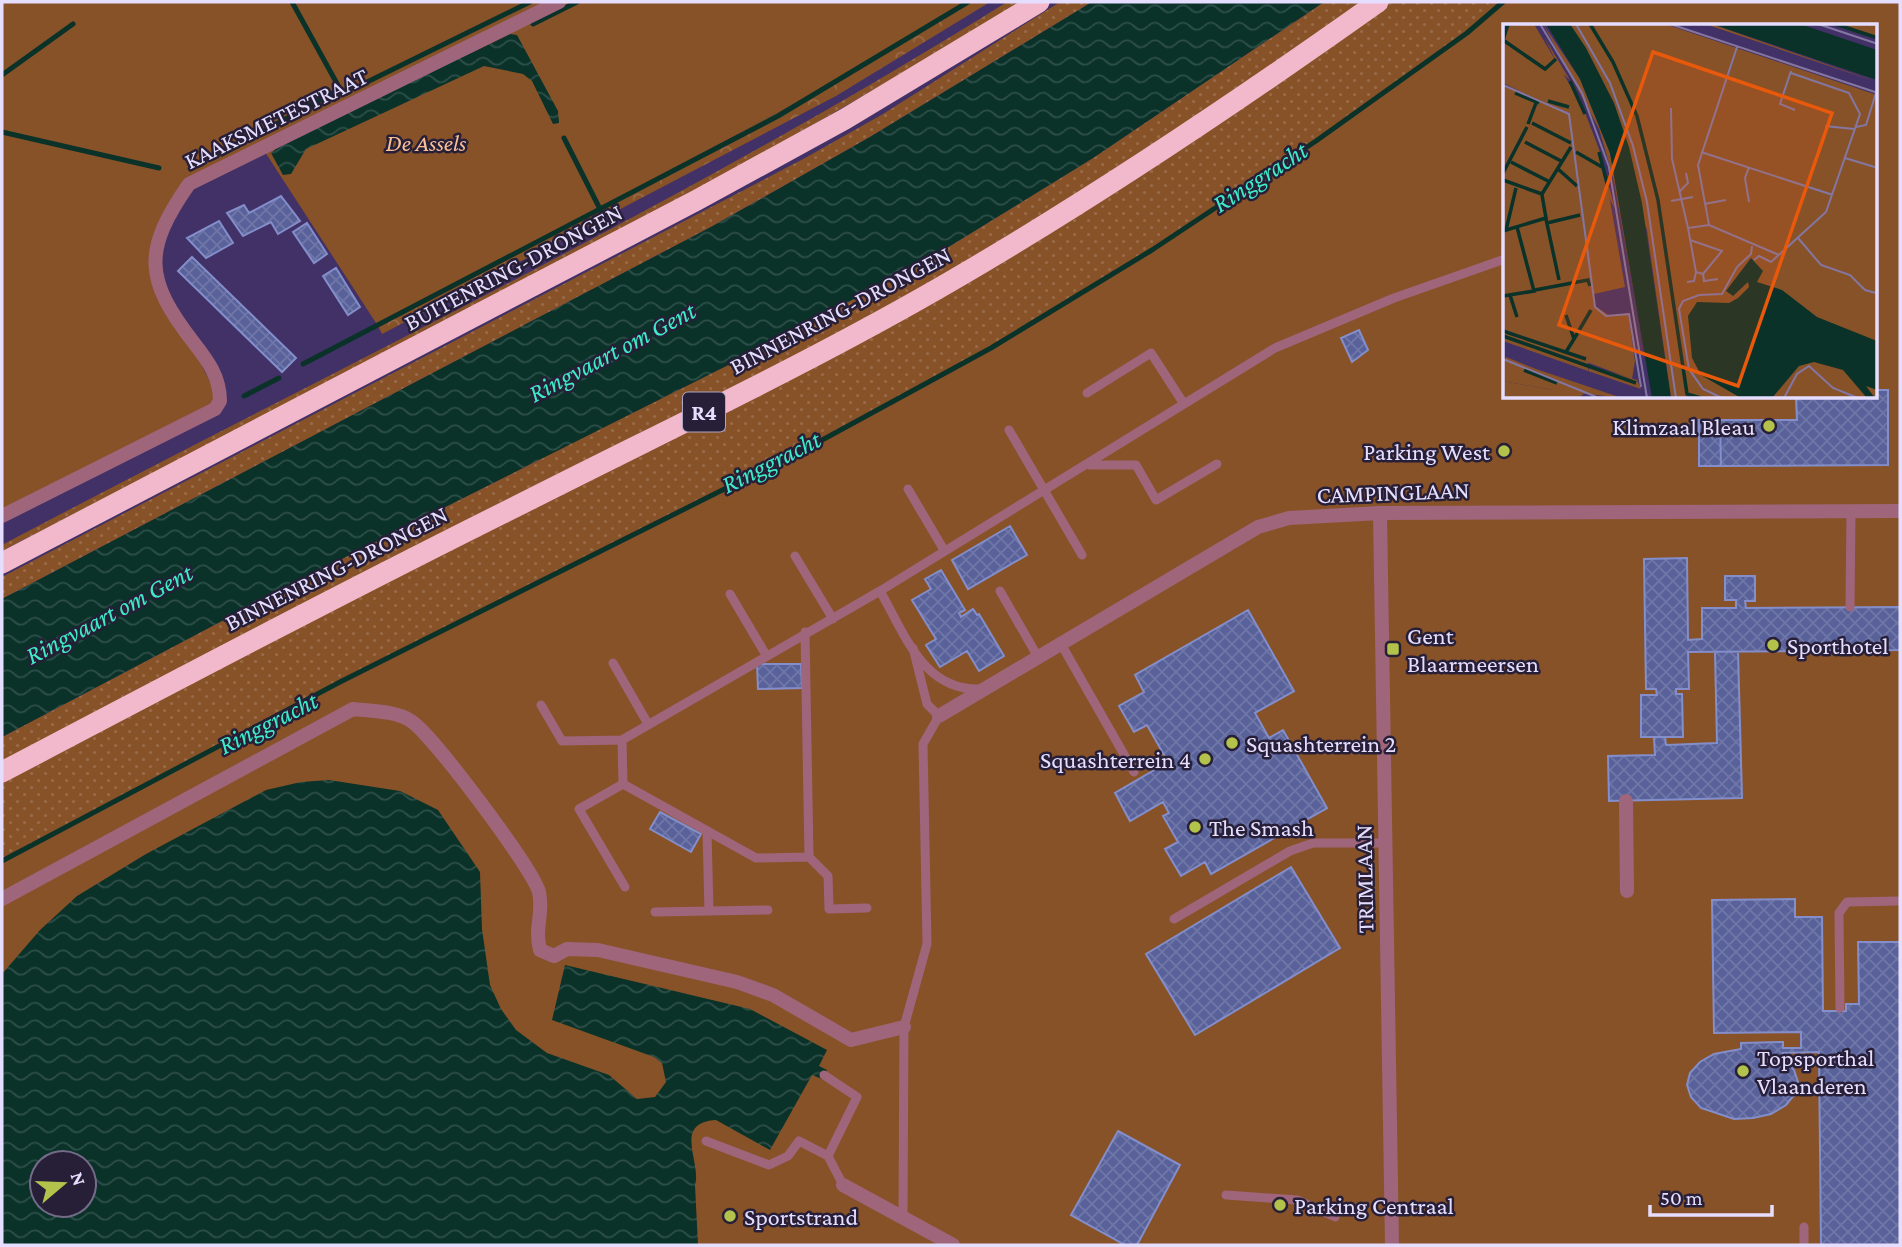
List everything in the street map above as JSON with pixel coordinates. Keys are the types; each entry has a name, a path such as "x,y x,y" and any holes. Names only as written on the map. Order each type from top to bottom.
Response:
{"highway":[{"name":"BUITENRING-DRONGEN","path":"2,563 709,194 845,119 1039,2"},
{"name":"BINNENRING-DRONGEN","path":"2,772 304,612 776,376 941,287 1110,184 1273,76 1378,2"}],"street":[{"name":"KAAKSMETESTRAAT","path":"2,516 215,409 220,401 218,379 162,296 154,273 156,244 166,217 189,184 559,2"},
{"name":"CAMPINGLAAN","path":"939,716 1258,527 1289,518 1380,513 1900,511"},
{"name":"TRIMLAAN","path":"1380,513 1392,1245"},
{"path":"2,899 353,709 378,712 411,721 483,804 538,890 540,914 535,931 540,950 554,956 567,949 598,950 737,982 774,995 851,1040 904,1027"},
{"path":"1626,801 1627,891"},
{"path":"843,1185 953,1245"}],"lane":[{"path":"541,705 562,741 622,740 880,591 1300,336 1503,260"},
{"path":"1087,393 1151,353 1184,404"},
{"path":"1009,430 1082,555"},
{"path":"1089,465 1136,465 1156,500 1217,464"},
{"path":"908,489 944,550"},
{"path":"1850,607 1851,511"},
{"path":"795,556 833,619"},
{"path":"880,591 913,648 937,679 954,687 984,689"},
{"path":"1000,591 1038,657"},
{"path":"730,594 766,655"},
{"path":"805,632 809,857 828,876 829,909 867,908"},
{"path":"1060,644 1133,772"},
{"path":"903,1218 904,1027 927,944 923,744 939,716 927,704 913,648"},
{"path":"613,663 648,724"},
{"path":"622,740 623,784"},
{"path":"623,784 756,858 809,857"},
{"path":"623,784 579,810 625,887"},
{"path":"707,831 709,911"},
{"path":"1174,919 1301,847 1315,842 1386,843"},
{"path":"1840,1008 1839,913 1847,902 1900,901"},
{"path":"655,912 768,910"},
{"path":"824,1075 857,1097 828,1156"},
{"path":"706,1141 769,1165 788,1156 799,1140 828,1156 843,1185"},
{"path":"1227,1195 1298,1200 1335,1217"},
{"path":"1804,1227 1804,1245"}],"green space":[{"name":"De Assels","path":"2,2 965,2 835,82 378,326 263,149 189,184 166,217 154,273 220,401 2,513"},
{"path":"960,2 990,2 836,96 382,334 378,326 835,82"},
{"path":"1007,2 1020,2 771,149 388,353 2,551 2,545 636,216 885,76"},
{"path":"1060,2 1092,2 870,137 711,227 2,599 2,577 805,158 883,114"},
{"path":"1324,2 1503,2 1467,33 1316,141 1152,250 991,348 824,439 340,682 2,861 2,737 290,585 774,342 937,254 1093,158"},
{"path":"1503,2 1900,2 1900,1245 2,1245 2,861 340,682 824,439 991,348 1152,250 1316,141 1467,33"}],"water":[{"name":"Ringvaart om Gent","path":"1092,2 1324,2 1093,158 937,254 774,342 290,585 2,737 2,599 711,227 870,137"},
{"path":"510,34 517,35 558,111 559,123 553,124 532,81 523,74 484,66 306,149 291,174 283,175 271,153 280,145"},
{"path":"329,780 400,791 438,810 480,872 482,929 490,985 501,1009 516,1030 547,1053 609,1075 637,1099 655,1097 666,1082 662,1063 654,1057 552,1020 565,965 750,1009 827,1050 819,1066 827,1070 822,1079 812,1075 770,1150 716,1120 695,1128 692,1145 696,1176 698,1245 2,1245 2,974 40,930 77,896 146,854 266,790 301,782"}],"building":[{"path":"281,196 300,221 278,234 271,222 243,236 227,213 244,205 249,213"},
{"path":"219,221 233,243 206,258 187,238"},
{"path":"307,223 327,254 314,263 293,232"},
{"path":"192,257 296,358 282,372 178,271"},
{"path":"336,268 360,307 348,315 323,276"},
{"path":"1359,330 1368,350 1352,362 1341,338"},
{"path":"1878,390 1888,390 1888,465 1721,466 1720,420 1797,420 1796,399 1878,399"},
{"path":"1699,420 1720,420 1721,466 1699,466"},
{"path":"1010,526 1027,555 968,589 952,560"},
{"name":"Sporthotel","path":"1687,558 1688,640 1702,639 1702,608 1736,608 1736,600 1725,600 1725,576 1755,576 1755,601 1745,601 1746,608 1900,607 1900,650 1688,652 1689,689 1676,689 1676,694 1682,694 1683,737 1641,737 1641,695 1657,695 1656,689 1646,689 1644,559"},
{"path":"941,570 965,610 959,613 961,617 973,609 979,614 1004,656 979,671 967,651 940,667 926,645 936,639 912,600 931,589 925,579"},
{"path":"1248,610 1294,691 1255,713 1269,738 1283,730 1327,808 1211,874 1205,862 1181,876 1165,849 1178,842 1163,816 1169,813 1163,802 1130,821 1115,793 1168,762 1147,725 1134,732 1119,706 1144,692 1135,675"},
{"path":"1715,652 1738,652 1742,798 1609,801 1608,756 1655,755 1654,737 1665,737 1666,745 1717,743"},
{"path":"757,664 801,664 802,688 758,689"},
{"path":"660,812 701,834 691,852 650,829"},
{"path":"1291,867 1340,948 1195,1035 1146,954"},
{"name":"Topsporthal Vlaanderen","path":"1795,899 1795,917 1822,917 1823,1011 1846,1011 1846,1004 1859,1004 1858,942 1900,942 1900,1245 1821,1245 1819,1052 1783,1053 1783,1058 1794,1070 1798,1082 1795,1094 1786,1105 1771,1114 1734,1119 1701,1108 1691,1097 1687,1085 1690,1073 1700,1062 1714,1054 1741,1049 1741,1043 1783,1042 1783,1048 1801,1048 1801,1032 1714,1033 1712,900"},
{"path":"1118,1131 1180,1165 1137,1245 1125,1245 1071,1215"}],"waterway":[{"path":"222,154 340,89 292,2"},
{"path":"363,84 530,2"},
{"path":"533,24 577,2"},
{"path":"303,364 778,116 968,2"},
{"name":"Ringgracht","path":"2,861 340,682 824,439 991,348 1152,250 1316,141 1467,33 1503,2"},
{"path":"2,75 73,24"},
{"path":"2,132 159,168"},
{"path":"564,138 601,211"},
{"path":"244,396 279,378"}],"place":[{"name":"Klimzaal Bleau","path":"1769,426"},
{"name":"Parking West","path":"1504,451"},
{"name":"Sporthotel","path":"1773,645"},
{"name":"Gent Blaarmeersen","path":"1393,649"},
{"name":"Squashterrein 2","path":"1232,743"},
{"name":"Squashterrein 4","path":"1205,759"},
{"name":"The Smash","path":"1195,827"},
{"name":"Topsporthal Vlaanderen","path":"1743,1071"},
{"name":"Parking Centraal","path":"1280,1205"},
{"name":"Sportstrand","path":"730,1216"}]}
